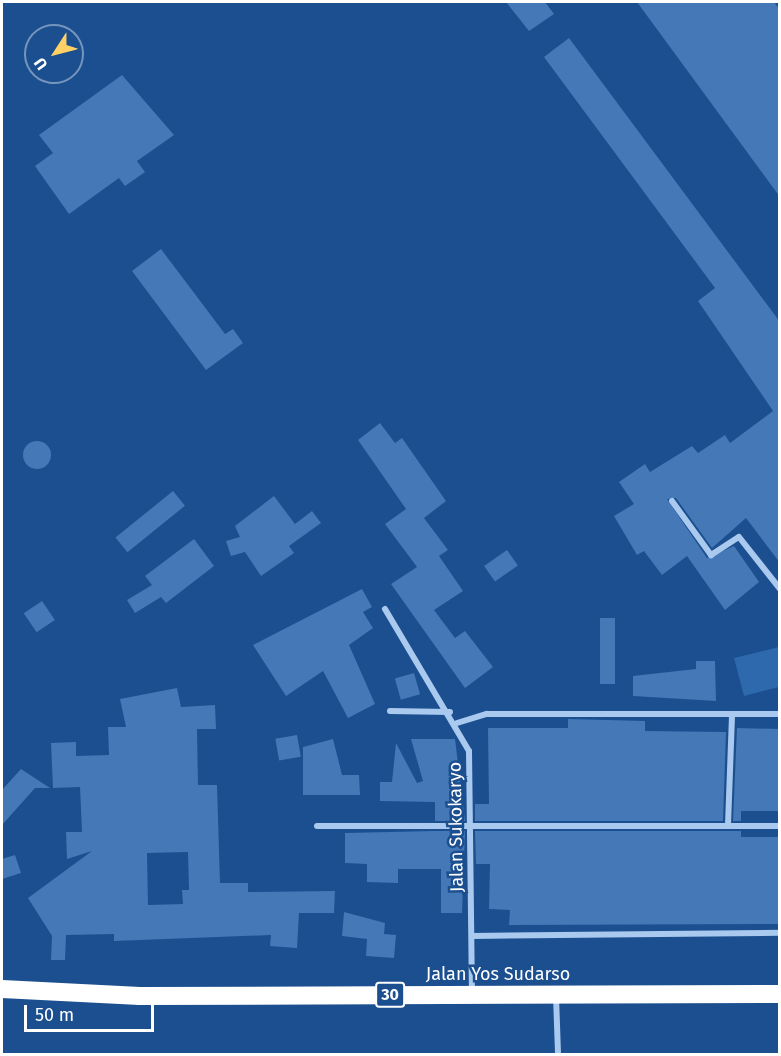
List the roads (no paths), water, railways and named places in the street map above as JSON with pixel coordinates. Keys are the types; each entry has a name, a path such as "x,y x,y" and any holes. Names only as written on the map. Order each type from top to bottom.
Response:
{"highway":[{"name":"Jalan Yos Sudarso","path":"2,989 140,996 780,994"}],"street":[{"path":"672,501 711,555 739,537 780,589"},
{"name":"Jalan Sukokaryo","path":"385,609 457,723 469,751 472,825 472,995"},
{"path":"390,711 450,712"},
{"path":"457,723 487,714 780,714"},
{"path":"728,825 732,714"},
{"path":"317,826 780,826"},
{"path":"472,936 780,933"},
{"path":"556,995 558,1054"}]}
